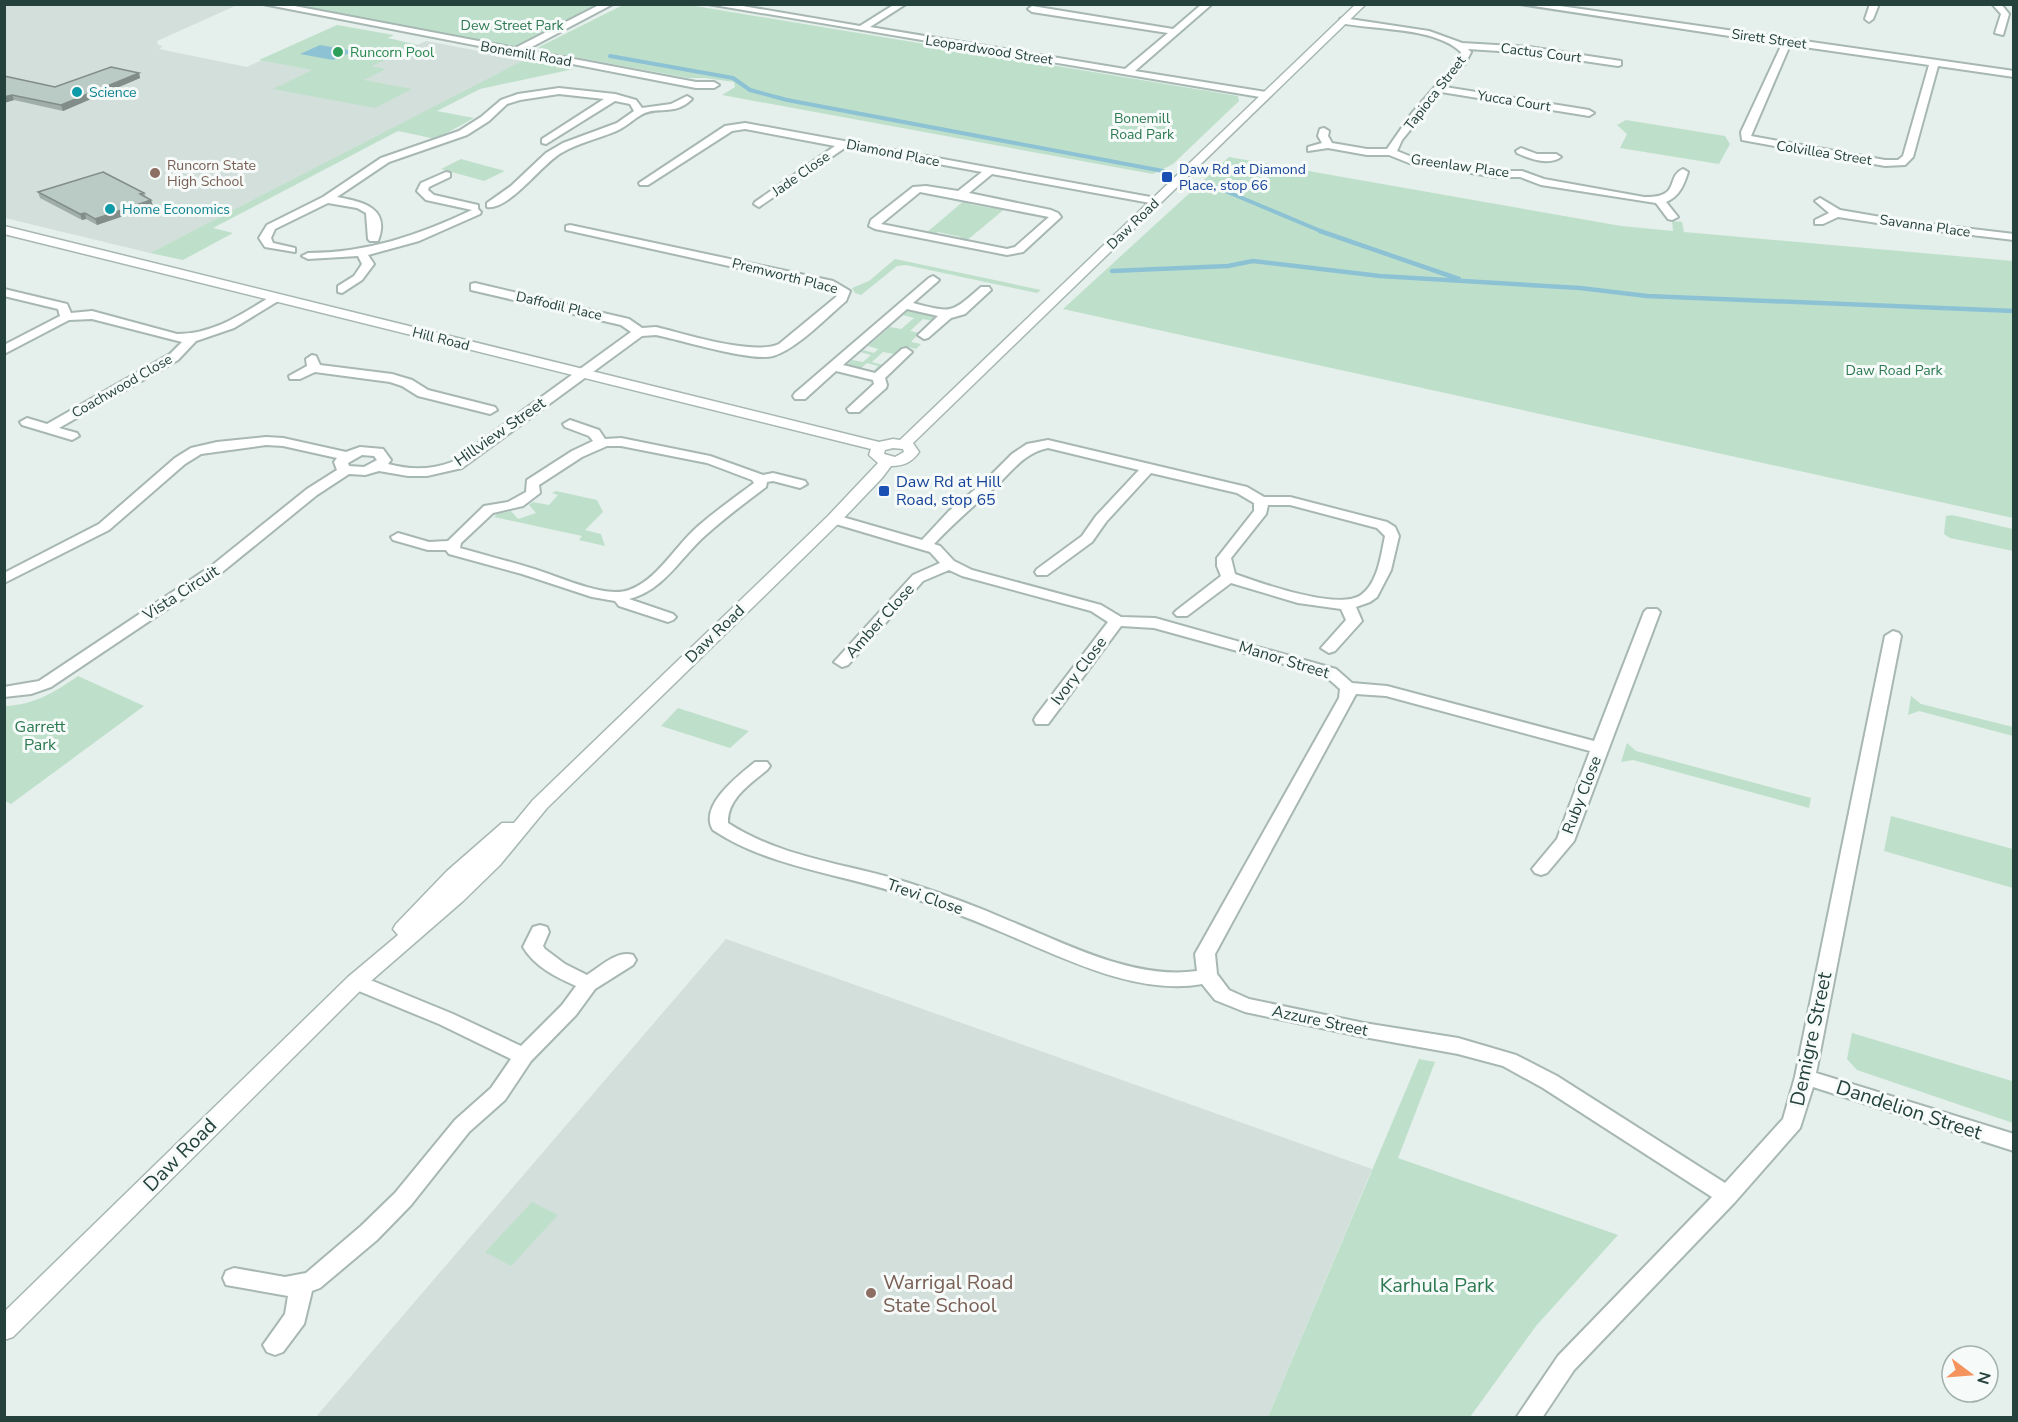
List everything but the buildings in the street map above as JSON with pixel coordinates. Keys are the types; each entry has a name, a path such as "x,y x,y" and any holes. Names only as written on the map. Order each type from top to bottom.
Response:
{"street":[{"name":"Bonemill Road","path":"267,4 696,85 714,85"},
{"path":"515,52 609,4"},
{"name":"Leopardwood Street","path":"712,4 744,7 861,29 1266,95"},
{"path":"861,29 902,4"},
{"path":"1126,73 1208,4"},
{"name":"Daw Road","path":"4,1329 356,982 456,896 493,860 540,804 877,475 883,454 898,461 908,457 912,452 904,444 1362,4"},
{"name":"Sirett Street","path":"1524,4 1551,6 2013,74"},
{"path":"1869,19 1875,4"},
{"path":"1996,4 2005,15 2000,33"},
{"path":"1032,9 1176,32"},
{"name":"Tapioca Street","path":"1342,21 1443,37 1463,46 1466,52 1463,60 1393,146 1391,152"},
{"name":"Colvillea Street","path":"1787,42 1746,132 1746,138 1885,163 1901,163 1908,157 1934,63"},
{"name":"Cactus Court","path":"1463,46 1529,50 1618,63"},
{"name":"Yucca Court","path":"1438,89 1589,113"},
{"path":"291,250 269,244 265,238 271,227 327,199 362,173 385,160 463,133 485,119 504,102 518,97 559,91 581,92 633,102 639,111"},
{"path":"546,141 615,97"},
{"path":"366,245 423,236 475,209 491,205 519,185 541,160 559,149 615,129 639,111 674,107 687,99"},
{"name":"Diamond Place","path":"644,183 729,128 754,127 1156,201"},
{"path":"1324,130 1323,136 1328,145"},
{"name":"Jade Close","path":"759,204 844,144"},
{"name":"Greenlaw Place","path":"1312,149 1328,145 1367,152 1391,152 1399,157 1420,161 1496,174 1522,174 1541,183 1660,201"},
{"path":"1521,151 1535,157 1556,157"},
{"path":"1522,174 1535,157"},
{"path":"960,195 1047,212 1054,214 1055,217 1019,250 1007,252 875,226 875,222 917,189 960,195 990,171"},
{"path":"1672,217 1660,201 1675,192 1683,172"},
{"path":"446,175 425,185 422,191 430,198 475,209"},
{"path":"327,199 360,205 371,211 366,245 368,264 358,278 342,290"},
{"name":"Savanna Place","path":"1820,201 1837,213 1904,224 2013,237"},
{"path":"1819,222 1837,213"},
{"name":"Premworth Place","path":"570,228 832,285 844,291 842,298 783,347 770,353 750,352 656,331 639,332"},
{"name":"Hill Road","path":"4,231 581,374 883,454"},
{"path":"308,255 331,257 388,235"},
{"path":"800,396 933,280"},
{"name":"Daffodil Place","path":"475,287 625,322 639,332"},
{"path":"924,335 947,315 961,311 985,290"},
{"path":"4,292 63,308 66,317"},
{"path":"4,350 66,317 92,315 177,338 191,339 218,332 277,298"},
{"path":"904,305 947,315"},
{"path":"581,374 639,332"},
{"name":"Coachwood Close","path":"49,428 174,357 191,339"},
{"path":"878,377 906,351"},
{"path":"295,376 313,363 392,378 407,383 423,393 490,410"},
{"path":"835,367 878,377"},
{"name":"Hillview Street","path":"378,466 409,473 430,472 457,465 581,374"},
{"path":"854,409 881,385 878,377"},
{"name":"Coachwood Close","path":"27,422 72,436"},
{"path":"570,424 594,433 601,443"},
{"path":"4,579 104,527 180,461 196,451 217,446 266,441 283,442 347,463 359,472 378,466 384,460 378,452 360,451 347,463"},
{"path":"398,537 428,546 452,545 485,516 489,509 512,506 523,501 533,493 532,483 547,476 581,449 601,443 621,442 710,460 758,477 762,484 700,532 671,565 651,583 636,593 620,597 597,594 527,571 464,555 454,551 452,545"},
{"path":"925,545 954,514 989,485 1017,457 1032,447 1048,444 1242,490 1261,501 1290,501 1373,521 1390,530 1392,536 1378,584 1365,599 1348,606 1323,603 1229,577 1224,566 1224,558 1261,511 1261,501"},
{"name":"Vista Circuit","path":"4,692 24,691 45,684 182,591 204,580 347,463"},
{"path":"1042,572 1088,539 1101,519 1148,468"},
{"path":"759,480 773,477 800,484"},
{"name":"Manor Street","path":"834,519 925,545 935,549 950,564 967,573 1096,608 1117,621 1155,623 1330,672 1348,688 1387,691 1600,748"},
{"name":"Amber Close","path":"842,662 918,578 950,564"},
{"path":"1182,613 1229,577"},
{"path":"620,597 624,603 668,617"},
{"path":"1329,648 1354,621 1348,606"},
{"path":"1600,748 1652,612"},
{"name":"Ivory Close","path":"1042,720 1117,621"},
{"name":"Demigre Street","path":"1528,1418 1566,1363 1727,1196 1793,1122 1805,1077 1893,636"},
{"path":"1207,976 1205,954 1347,698 1348,688"},
{"name":"Ruby Close","path":"1541,870 1565,841 1600,748"},
{"name":"Trevi Close","path":"761,766 726,797 717,815 719,826 734,837 766,851 866,876 940,900 1068,953 1149,978 1179,981 1207,976"},
{"path":"540,932 533,947 541,957 560,971 588,984"},
{"path":"234,1278 285,1287 312,1281 369,1233 403,1199 462,1126 498,1094 524,1056 569,1010 588,984 626,960"},
{"name":"Azzure Street","path":"1207,976 1222,995 1245,1005 1364,1030 1458,1046 1509,1060 1550,1082 1727,1196"},
{"path":"356,982 446,1019 524,1056"},
{"name":"Dandelion Street","path":"1805,1077 2013,1143"},
{"path":"275,1345 296,1317 302,1284"}],"shaded area":[{"name":"Runcorn State High School","path":"225,4 235,6 157,41 158,45 163,46 159,49 247,67 262,60 364,80 385,69 371,66 426,41 525,60 150,253 5,218 5,5"},
{"name":"Warrigal Road State School","path":"726,939 1372,1169 1268,1417 315,1418"}],"green space":[{"name":"Dew Street Park","path":"282,5 599,5 517,47"},
{"name":"Bonemill Road Park","path":"623,5 689,5 1238,96 1239,101 1173,164 1153,174 722,95 735,87 734,82 688,78 542,51 539,47"},
{"name":"Runcorn Pool","path":"337,25 394,35 388,38 418,45 372,66 386,69 364,80 412,89 375,108 273,89 312,70 259,60"},
{"path":"524,60 574,69 480,89 437,111 474,118 436,139 398,131 213,228 233,233 183,260 150,253"},
{"path":"1626,120 1725,136 1730,144 1719,164 1620,148 1627,134 1617,125"},
{"name":"Daw Road Park","path":"1229,157 1621,226 1673,231 1672,221 1682,222 1684,232 2013,261 2013,518 1063,309"},
{"path":"461,159 505,171 484,181 441,169"},
{"path":"966,199 973,201 969,204 991,208 995,205 1007,207 965,242 958,240 961,237 938,232 932,235 925,234"},
{"path":"895,259 1041,290 1037,293 906,265 897,266 861,295 855,293 852,288 869,281"},
{"path":"908,310 937,317 933,321 923,319 910,331 919,333 911,342 921,344 916,349 903,346 894,354 883,352 872,362 883,365 875,372 873,372 878,366 867,363 860,369 849,366 852,360 863,362 871,355 860,352 863,350 874,353 878,349 868,346 890,327 901,329 914,318 903,315"},
{"path":"556,491 597,500 603,512 585,530 601,534 605,546 579,540 582,536 494,517 497,514 511,511 518,519 536,513 529,505 533,502 549,505 558,495 552,493"},
{"path":"1952,515 2013,529 2013,551 1950,538 1944,534 1946,516"},
{"name":"Garrett Park","path":"78,676 144,706 11,804 5,801 5,706 44,697"},
{"path":"1911,696 1921,704 2013,727 2013,736 1919,711 1908,715"},
{"path":"678,708 749,731 730,748 661,726"},
{"path":"1627,743 1636,751 1811,798 1809,808 1633,760 1621,762"},
{"path":"1891,816 2013,849 2013,888 1884,851"},
{"path":"1852,1033 2012,1081 2013,1065 2013,1123 1857,1070 1847,1059"},
{"name":"Karhula Park","path":"1419,1059 1435,1062 1398,1158 1618,1235 1536,1326 1470,1417 1268,1417"},
{"path":"532,1202 558,1215 511,1266 485,1252"}],"water":[{"path":"320,45 354,51 333,60 300,54"}],"waterway":[{"path":"610,56 733,78 750,90 787,100 1163,171"},
{"path":"1216,187 1323,232"},
{"path":"1320,231 1459,279"},
{"path":"1112,271 1228,266 1253,261 1380,276 1580,288 1647,296 2014,311"}],"place":[{"name":"Runcorn Pool","path":"338,52"},
{"name":"Science","path":"77,92"},
{"name":"Runcorn State High School","path":"155,173"},
{"name":"Daw Rd at Diamond Place, stop 66","path":"1167,177"},
{"name":"Home Economics","path":"110,209"},
{"name":"Daw Rd at Hill Road, stop 65","path":"884,491"},
{"name":"Warrigal Road State School","path":"871,1293"}]}
